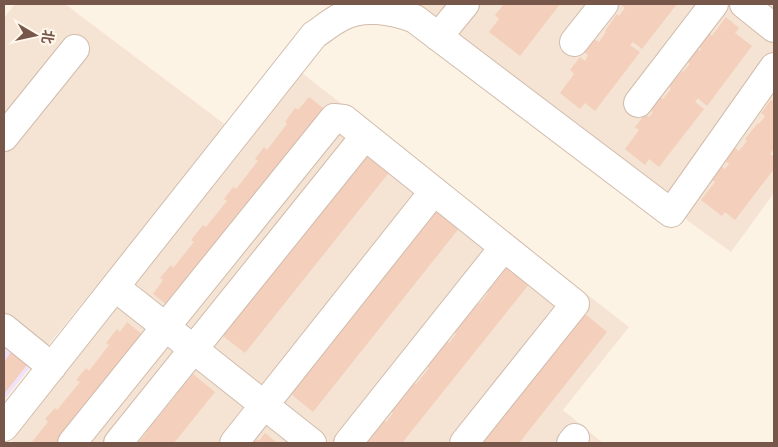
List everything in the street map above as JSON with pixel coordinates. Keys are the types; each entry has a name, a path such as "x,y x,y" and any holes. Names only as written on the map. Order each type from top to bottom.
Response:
{"street":[{"path":"438,37 465,4"},
{"path":"574,42 604,4"},
{"path":"638,102 714,4"},
{"path":"744,4 774,28"},
{"path":"4,428 314,35 342,16 375,10 402,14 415,19 671,213 774,67"},
{"path":"4,137 75,49"},
{"path":"72,443 334,118 344,119 575,304 464,443"},
{"path":"118,443 365,136"},
{"path":"234,443 434,191"},
{"path":"348,443 504,247"},
{"path":"115,287 312,443"},
{"path":"4,328 52,367"}],"shaded area":[{"path":"15,4 65,4 227,126 31,366 4,344 4,18"},
{"path":"411,4 774,4 774,193 731,252 688,221 661,188"},
{"path":"302,73 629,327 563,410 603,443 10,443"},
{"path":"4,344 31,366 4,400"}],"building":[{"path":"504,4 560,4 520,56 489,32 499,19 495,15"},
{"path":"620,4 677,4 642,49 633,42 630,45 640,52 595,111 585,103 580,109 560,93 574,74 570,70 580,57 585,61 588,55 584,52 594,39 599,42 617,14 619,16 625,8"},
{"path":"726,17 739,28 735,33 752,46 707,106 698,98 695,102 704,109 659,167 649,159 645,165 625,149 639,130 635,127 645,114 649,117 653,112 649,109 659,96 663,99 671,89 669,87 690,64 686,61 696,48 700,51 701,49 697,46 708,32 712,36"},
{"path":"309,97 332,115 176,312 153,294 163,280 160,278 171,265 173,268 194,242 191,240 203,225 206,227 227,201 224,199 233,187 236,189 258,161 255,159 264,147 267,150 287,124 285,122 295,108 298,110"},
{"path":"771,100 774,102 774,151 770,154 774,157 774,169 735,220 725,212 722,216 701,200 715,182 710,179 720,166 725,169 729,164 725,161 735,148 739,151 747,141 745,139 765,116 761,113"},
{"path":"364,151 395,165 245,353 223,336 232,324 229,321 243,305 246,307 267,281 263,278 275,263 278,266"},
{"path":"435,207 464,222 313,412 291,394 302,381 299,379 312,362 315,365 336,338 333,336 345,321 348,323 365,302 362,299 374,284 377,286 396,262 393,259 405,245 408,247 426,225 423,222"},
{"path":"507,261 534,278 402,443 362,443 381,419 386,422 393,413 389,410 412,381 416,384 429,368 425,364 444,340 449,343 456,334 452,330 475,301 479,304 488,293 484,289"},
{"path":"584,313 607,332 519,443 475,443"},
{"path":"127,322 149,340 67,443 31,443 48,422 45,419 55,408 57,410 80,382 76,380 86,368 89,371 109,345 106,343 117,329 120,332"},
{"path":"11,352 27,365 4,394 4,362"},
{"path":"193,374 215,392 174,443 138,443 147,432 145,430 154,418 156,420 177,394 174,392 185,379 188,381"},
{"path":"265,433 277,443 253,443 257,439 259,441"}]}
